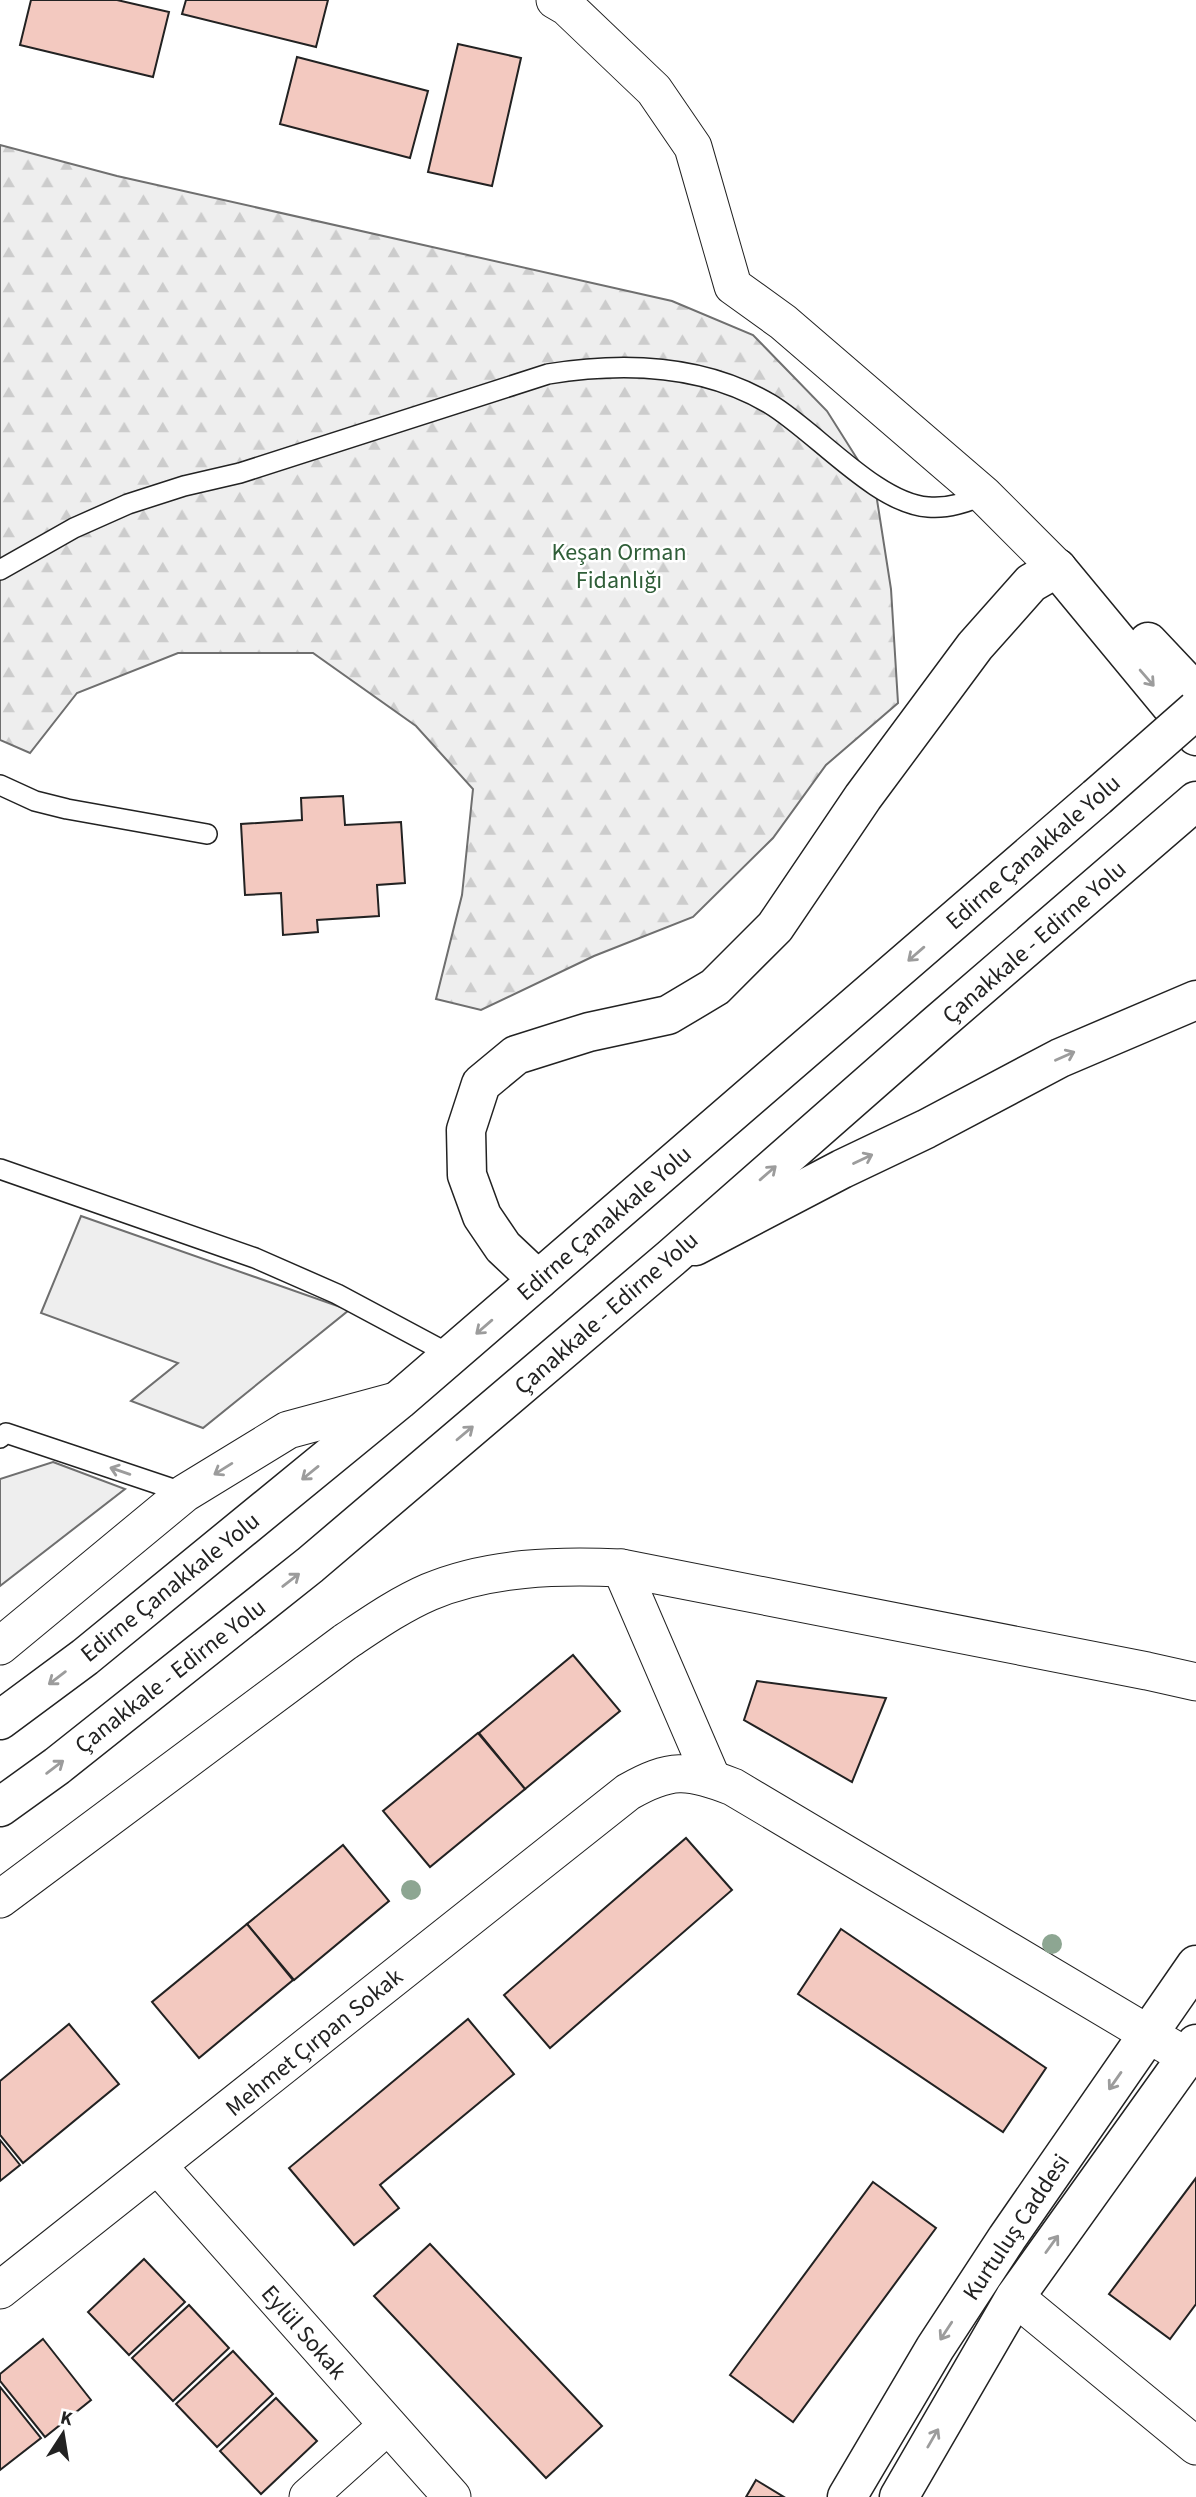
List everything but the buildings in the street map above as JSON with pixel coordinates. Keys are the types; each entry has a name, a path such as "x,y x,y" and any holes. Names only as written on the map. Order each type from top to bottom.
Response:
{"main road":[{"path":"1057,568 1139,633 1196,693"},
{"path":"1057,568 1196,737"},
{"path":"538,1280 503,1247 482,1216 467,1175 466,1130 481,1084 516,1055 589,1032 668,1015 715,987 775,927 863,797 975,646 1031,583 1057,568"},
{"name":"Edirne Çanakkale Yolu","path":"0,1720 85,1657 399,1400 1196,710"},
{"name":"Çanakkale - Edirne Yolu","path":"0,1807 57,1766 310,1565 671,1258 1196,801"},
{"path":"671,1258 1060,1058 1196,1000"},
{"name":"Kurtuluş Caddesi","path":"847,2497 935,2348 1196,1965"},
{"name":"Kurtuluş Caddesi","path":"899,2497 1015,2297 1191,2050"}],"street":[{"path":"555,0 567,7 654,90 692,147 733,286 783,322 985,495 1057,568"},
{"path":"0,1646 185,1493 288,1430 399,1400"},
{"path":"0,1899 345,1642 386,1615 428,1592 466,1580 515,1571 578,1566 621,1568 1196,1682"},
{"path":"621,1568 712,1779"},
{"name":"Mehmet Çırpan Sokak","path":"0,2290 628,1792 653,1777 682,1772 733,1787 1149,2033 1191,2050"},
{"name":"Eylül Sokak","path":"158,2166 452,2497"},
{"path":"1015,2297 1196,2446"},
{"path":"308,2497 387,2426"}],"lane":[{"path":"0,570 74,528 128,504 184,486 240,473 548,374 590,367 632,366 674,371 739,390 770,404 894,499 927,508 965,503 985,495"},
{"path":"0,785 46,804 207,834"},
{"path":"0,1169 255,1258 337,1294 451,1355"},
{"path":"0,1438 6,1433 185,1493"}],"green space":[{"name":"Keşan Orman Fidanlığı","path":"0,145 117,176 672,301 753,335 827,411 875,487 891,589 898,703 826,765 773,838 693,917 594,956 481,1010 436,999 462,895 473,789 416,726 313,653 178,653 77,693 30,753 0,740"},
{"path":"81,1216 349,1310 203,1428 131,1401 178,1363 41,1313"},
{"path":"53,1462 125,1489 0,1586 0,1479"}]}
